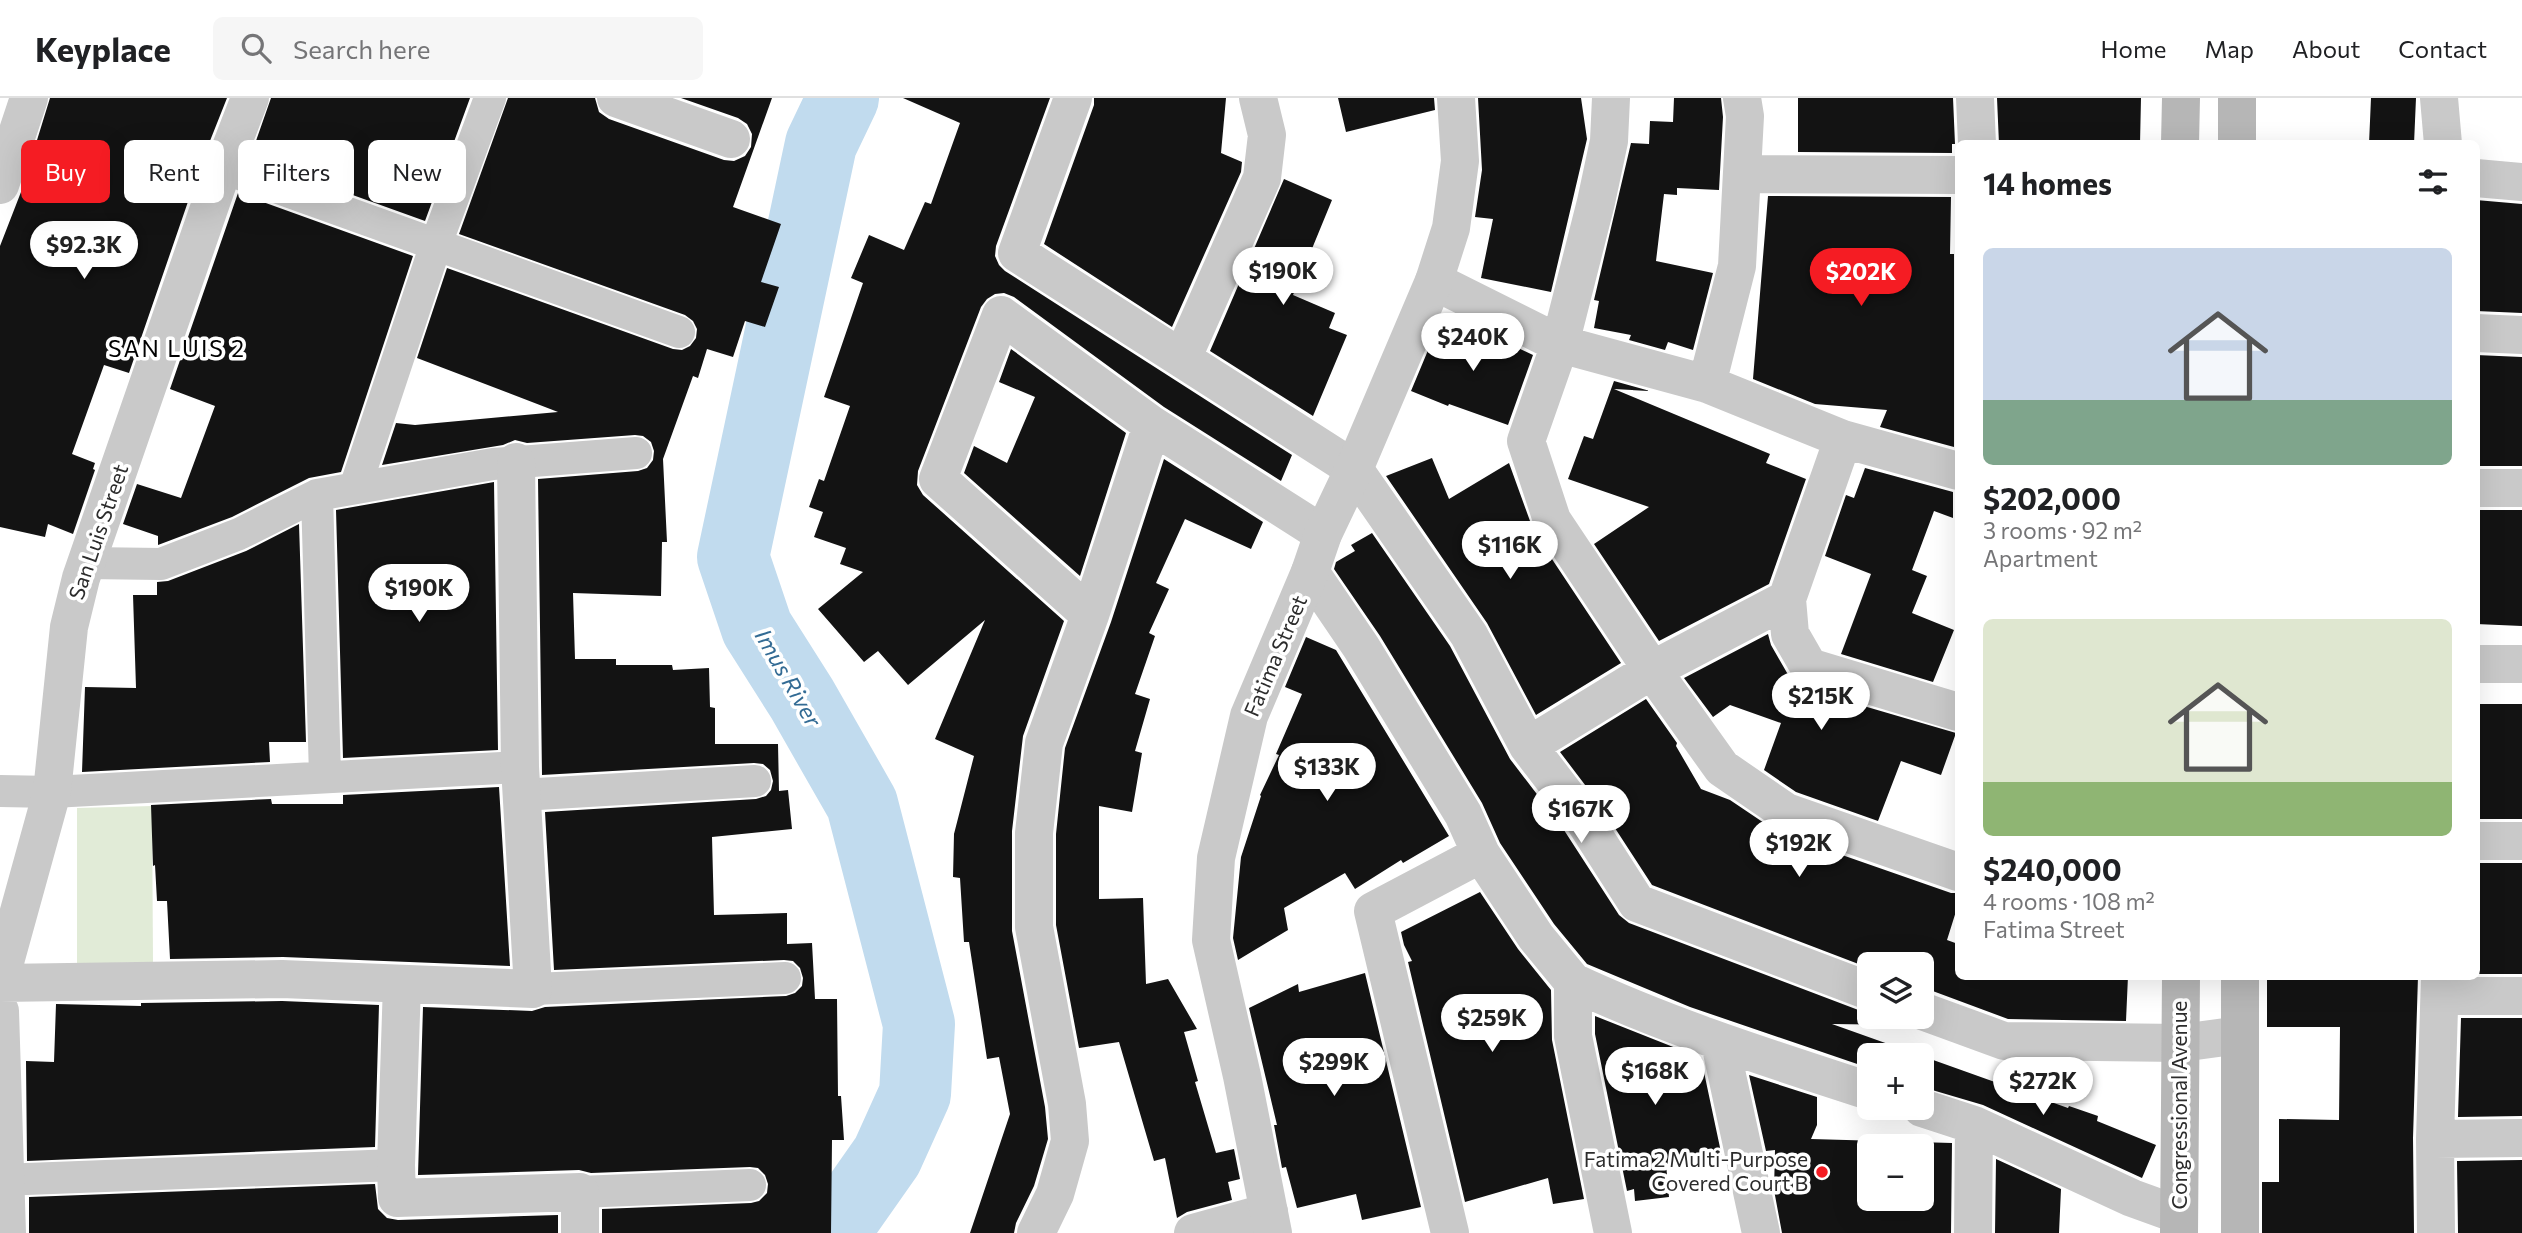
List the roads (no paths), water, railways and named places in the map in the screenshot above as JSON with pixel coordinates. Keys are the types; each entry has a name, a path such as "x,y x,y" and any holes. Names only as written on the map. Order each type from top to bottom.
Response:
{"main road":[{"path":"2180,140 2181,98"},
{"path":"2237,98 2237,140"},
{"name":"Congressional Avenue","path":"2179,1224 2181,980"},
{"path":"2240,980 2240,1233"}],"street":[{"path":"0,185 29,98"},
{"name":"San Luis Street","path":"224,165 250,98"},
{"path":"355,488 436,244 490,98"},
{"path":"616,98 731,139"},
{"path":"1073,98 1017,253 1354,470 1468,635 1528,746 1580,814 1637,903 1857,986"},
{"path":"1182,359 1262,178 1267,135 1258,98"},
{"name":"Fatima Street","path":"1271,1223 1242,1076 1211,940 1216,858 1249,716 1310,572 1323,534 1354,470 1434,281 1451,228 1460,161 1456,98"},
{"path":"1611,98 1609,141 1596,202 1560,344 1526,441 1552,520 1652,670 1722,768 1786,811 1955,871"},
{"path":"1707,384 1737,266 1745,117 1742,98"},
{"path":"1975,98 1977,140"},
{"path":"2439,98 2443,140"},
{"path":"224,168 679,332"},
{"path":"1742,174 1955,175"},
{"path":"2480,178 2522,182"},
{"name":"San Luis Street","path":"0,981 52,792 69,627 87,563 211,203"},
{"path":"1434,281 1560,344 1707,384 1843,439 1955,470"},
{"path":"1090,615 938,479 1001,316 1152,425 1323,534"},
{"path":"2480,333 2522,335"},
{"path":"1048,1230 1070,1141 1067,1104 1034,927 1034,833 1044,743 1090,615 1152,425"},
{"path":"1843,439 1787,599 1790,634 1809,667 1955,711"},
{"path":"87,563 161,564 240,534 317,495 493,464 636,453"},
{"path":"516,462 521,781 533,989"},
{"path":"2480,488 2522,488"},
{"path":"317,495 325,776"},
{"path":"1310,572 1361,647 1463,814 1481,854 1535,937 1573,982 1626,1007 1720,1043 1857,1087"},
{"path":"1528,746 1652,670 1787,599"},
{"path":"2480,664 2522,664"},
{"path":"0,791 52,792 325,776 521,781 755,781"},
{"path":"2480,841 2522,841"},
{"path":"1450,1233 1373,911 1481,854"},
{"path":"0,981 282,979 533,989 785,978"},
{"path":"1573,982 1573,1037 1613,1233"},
{"path":"402,984 397,1198 750,1185"},
{"path":"2436,1233 2435,1139 2440,986 2522,996"},
{"path":"0,1011 3,1180 7,1233"},
{"path":"1934,1015 2004,1041 2181,1043 2240,1035"},
{"path":"1720,1043 1761,1233"},
{"path":"1934,1112 1975,1125 2133,1198 2179,1224"},
{"path":"1973,1233 1975,1125"},
{"path":"2435,1139 2522,1138"},
{"path":"3,1180 396,1165"},
{"path":"580,1192 580,1233"},
{"path":"1193,1233 1271,1223"}],"waterway":[{"name":"Imus River","path":"833,1233 887,1156 915,1094 919,1024 862,804 802,699 757,628 733,557 821,144 843,98"}],"place":[{"name":"Fatima 2 Multi-Purpose Covered Court B","path":"1822,1172"}],"district":[{"name":"SAN LUIS 2","path":"177,349"}]}
